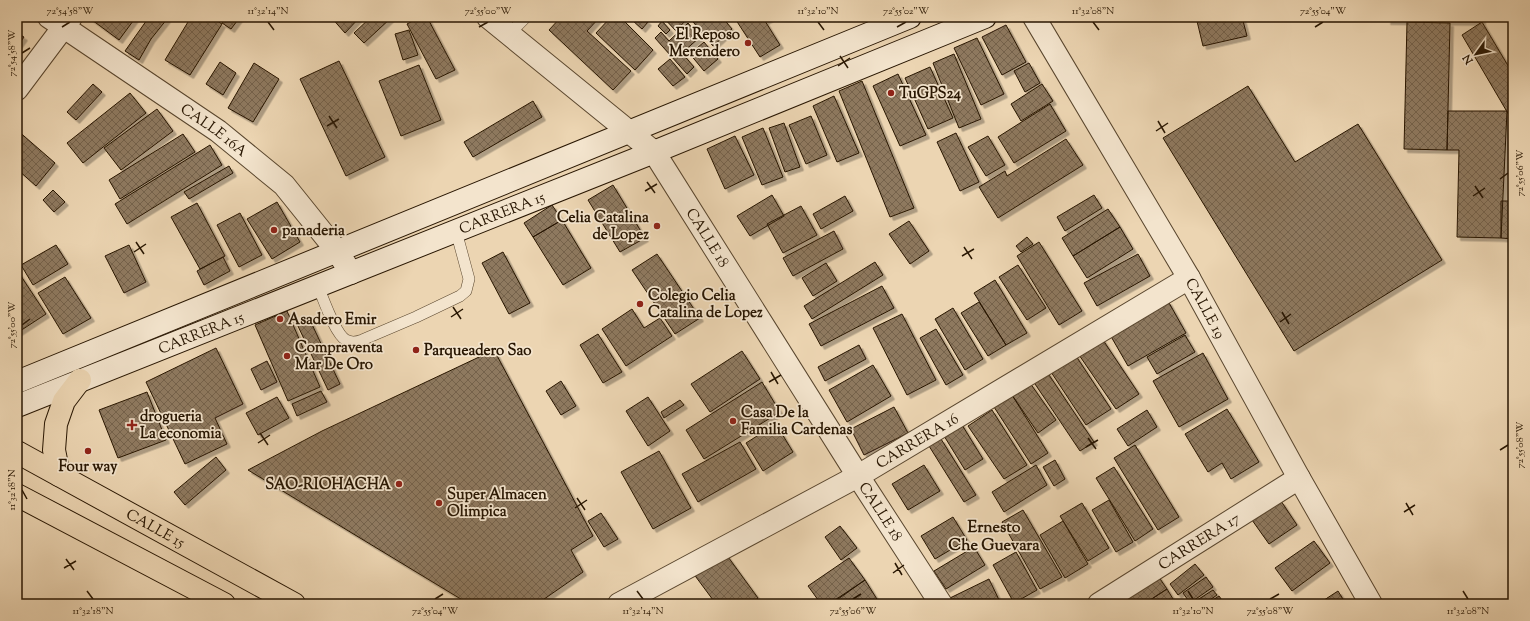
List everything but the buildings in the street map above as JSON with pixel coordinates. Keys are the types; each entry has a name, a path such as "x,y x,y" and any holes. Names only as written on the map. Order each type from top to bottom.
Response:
{"highway":[{"path":"59,475 54,450 56,424 64,401 80,380"},
{"name":"CALLE 15","path":"17,452 294,604"},
{"path":"17,495 224,604"}],"street":[{"name":"CALLE 18","path":"488,17 654,152 858,476 941,604"},
{"name":"CARRERA 15","path":"17,382 910,17"},
{"name":"CARRERA 15","path":"17,406 654,152 985,17"},
{"name":"CALLE 19","path":"1034,17 1189,278 1299,478 1371,604"},
{"path":"17,89 61,20"},
{"name":"CALLE 16A","path":"61,20 212,126 284,185 337,251 351,273"},
{"name":"CARRERA 16","path":"619,604 858,476 1189,278"},
{"name":"CARRERA 17","path":"1099,604 1299,478"}],"lane":[{"path":"508,34 526,17"},
{"path":"318,286 331,318 340,334 346,340 354,342 362,340 460,296 466,290 469,279 456,231"}],"place":[{"name":"El Reposo Merendero","path":"748,43"},
{"name":"TuGPS24","path":"891,93"},
{"name":"Celia Catalina de Lopez","path":"657,226"},
{"name":"panaderia","path":"274,230"},
{"name":"Colegio Celia Catalina de Lopez","path":"640,304"},
{"name":"Asadero Emir","path":"280,319"},
{"name":"Parqueadero Sao","path":"416,350"},
{"name":"Compraventa Mar De Oro","path":"287,356"},
{"name":"Casa De la Familia Cardenas","path":"733,421"},
{"name":"drogueria La economia","path":"132,425"},
{"name":"Four way","path":"88,451"},
{"name":"SAO-RIOHACHA","path":"399,484"},
{"name":"Super Almacen Olimpica","path":"439,503"}],"district":[{"name":"Ernesto Che Guevara","path":"994,535"}]}
